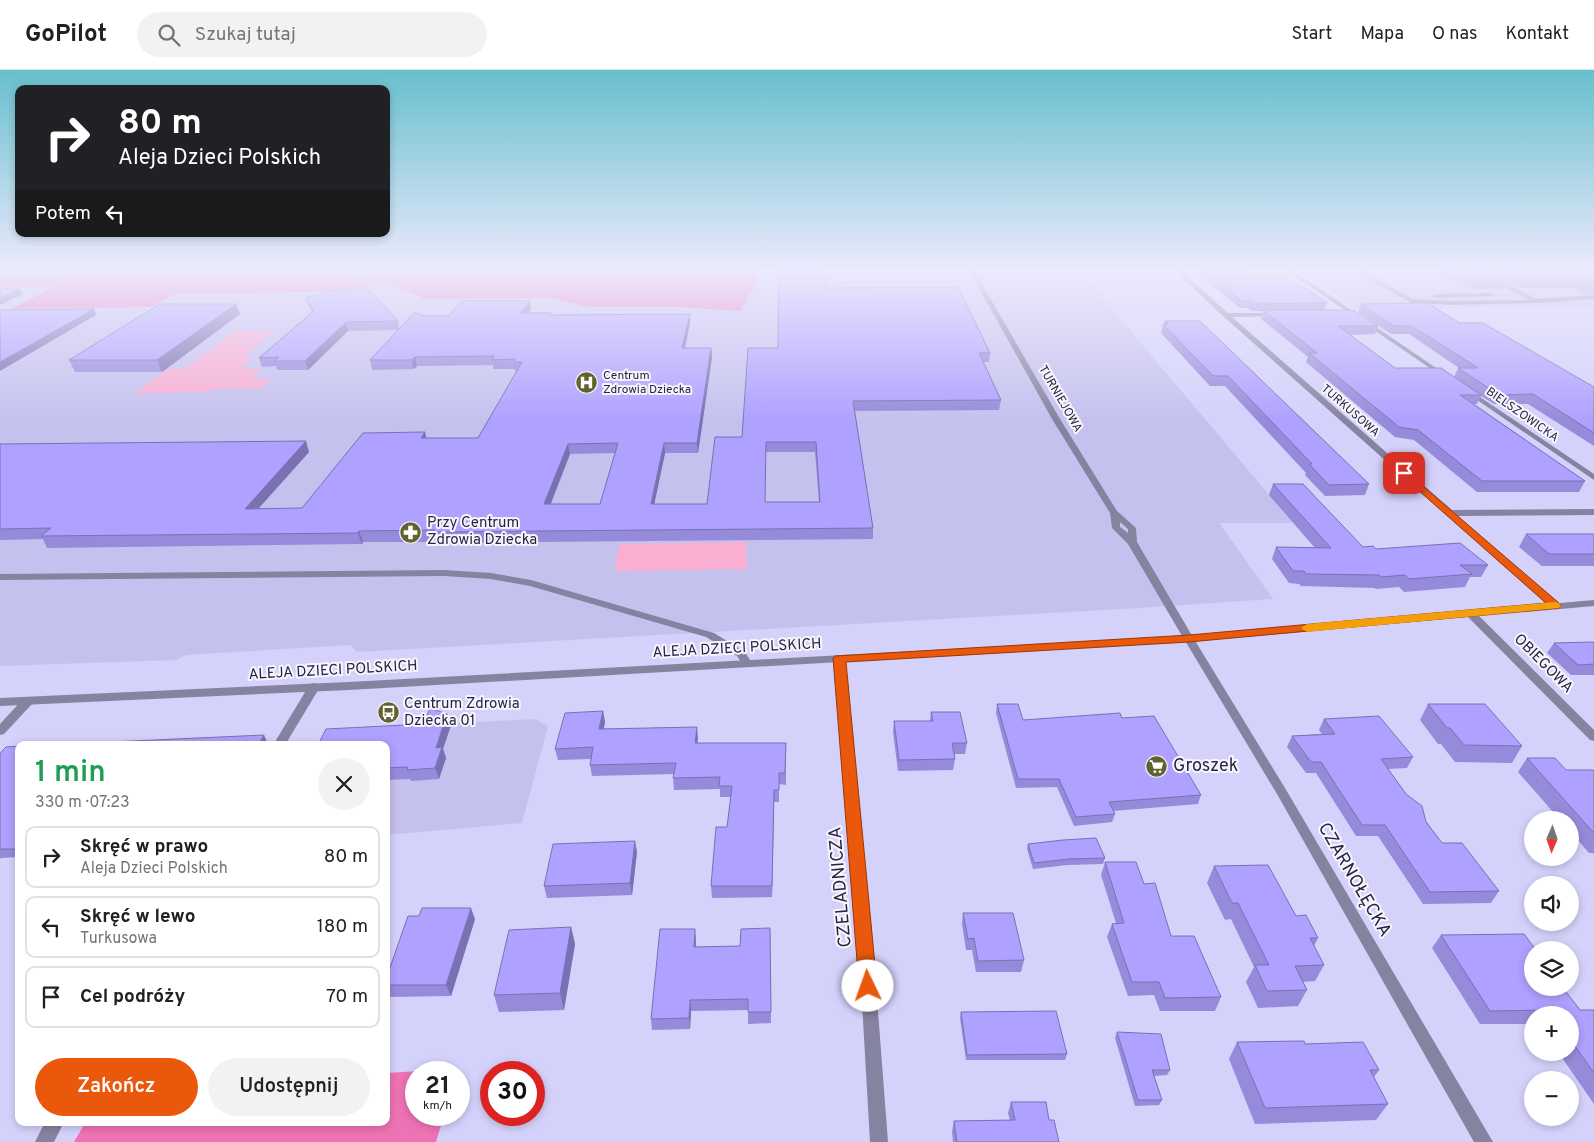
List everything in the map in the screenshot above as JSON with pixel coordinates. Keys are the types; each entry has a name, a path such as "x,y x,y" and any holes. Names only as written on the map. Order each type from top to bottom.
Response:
{"street":[{"name":"TURNIEJOWA","path":"1000,320 1056,419 1114,513 1116,528 1132,542 1189,639"},
{"name":"TURKUSOWA","path":"1231,320 1555,606"},
{"path":"1363,320 1450,379"},
{"name":"BIELSZOWICKA","path":"1466,390 1594,478"},
{"path":"1449,513 1594,512"},
{"path":"0,577 435,573 491,576 531,582 710,634 741,654 747,663"},
{"name":"ALEJA DZIECI POLSKICH","path":"0,702 314,687 1189,639 1594,603"},
{"name":"OBIEGOWA","path":"1470,613 1594,737"},
{"name":"CZARNOŁĘCKA","path":"1189,639 1276,782 1484,1142"},
{"name":"CZELADNICZA","path":"839,658 865,933 879,1142"},
{"path":"281,741 314,687"},
{"path":"0,731 28,701"},
{"path":"44,1142 53,1126"}],"shaded area":[{"name":"Centrum Zdrowia Dziecka","path":"0,320 1121,320 1293,523 1219,523 1273,599 357,652 350,645 186,655 176,660 0,666"},
{"path":"236,331 274,331 244,356 254,357 242,368 256,369 260,372 252,379 272,379 262,388 216,389 207,392 135,393 168,369 184,369"},
{"path":"746,542 747,569 615,571 620,544"},
{"path":"535,719 548,726 522,823 390,835 390,741 320,741 340,729"},
{"path":"405,1072 405,1126 441,1126 436,1142 74,1142 83,1126 390,1126 390,1073"}],"building":[{"path":"0,320 74,320 0,362"},
{"path":"134,320 213,320 157,360 69,360"},
{"path":"303,320 398,321 346,322 305,361 274,361 279,357 259,358"},
{"path":"407,320 689,320 682,348 711,348 697,443 664,443 651,504 707,504 715,437 742,437 748,348 778,348 778,320 974,320 990,353 979,353 1001,400 853,401 873,528 434,532 435,530 359,531 358,533 41,536 51,528 0,529 0,444 306,441 245,509 302,508 363,433 425,432 421,438 478,438 522,362 514,362 515,359 492,360 494,356 415,357 412,360 370,360","holes":["766,442 816,442 820,502 765,502","618,443 600,504 544,504 568,444"]},
{"path":"1276,320 1369,320 1378,326 1338,326 1395,368 1441,368 1481,395 1460,395 1585,481 1482,481 1418,430 1399,427 1309,353 1317,353"},
{"path":"1385,320 1455,320 1460,323 1483,323 1594,387 1594,433 1533,394 1499,395 1458,368 1478,368 1412,326 1394,326"},
{"path":"1165,321 1200,321 1369,484 1329,485 1309,464 1312,464 1228,376 1213,376 1163,324 1168,324"},
{"path":"1273,484 1303,484 1363,547 1373,546 1376,549 1460,543 1488,565 1460,565 1472,574 1409,579 1405,575 1381,577 1379,575 1306,574 1304,571 1293,571 1276,547 1331,548"},
{"path":"1526,534 1594,534 1594,554 1549,554"},
{"path":"1593,642 1594,664 1578,665 1554,643"},
{"path":"997,704 1018,704 1023,720 1120,713 1122,718 1154,716 1201,795 1109,802 1115,814 1076,817 1059,779 1018,779"},
{"path":"1428,704 1485,704 1522,746 1464,745 1450,728 1447,728"},
{"path":"430,708 447,714 436,748 442,747 435,768 407,770 408,767 390,768 390,741 320,741 326,729 424,724"},
{"path":"603,711 599,729 697,727 695,743 786,743 785,773 779,773 779,790 774,790 772,886 711,886 716,827 727,827 732,786 719,786 720,777 673,778 676,763 590,765 593,747 555,749 565,713"},
{"path":"931,712 960,712 967,743 952,743 955,759 899,760 894,721 933,721"},
{"path":"1379,716 1413,757 1381,759 1406,794 1422,806 1426,822 1442,843 1462,843 1499,891 1430,892 1385,825 1362,825 1321,762 1311,762 1292,736 1335,734 1324,719"},
{"path":"264,735 260,741 132,741"},
{"path":"15,746 15,849 0,849 0,753 6,747"},
{"path":"1527,758 1555,758 1566,770 1594,771 1594,833 1579,816 1579,811 1574,811"},
{"path":"1096,838 1105,858 1069,859 1034,863 1028,844 1063,840"},
{"path":"635,841 630,883 544,886 553,844"},
{"path":"1105,862 1136,862 1144,884 1155,883 1171,936 1194,936 1221,997 1165,998 1159,982 1132,982 1112,924 1124,923"},
{"path":"1268,865 1296,916 1306,915 1318,938 1310,938 1324,965 1295,966 1307,990 1267,991 1255,965 1269,965 1238,903 1232,903 1214,866"},
{"path":"422,908 471,908 446,985 390,985 390,968 408,916 419,916"},
{"path":"963,913 1013,913 1024,960 978,961 974,938 968,939"},
{"path":"571,927 560,993 494,995 509,930"},
{"path":"770,928 771,1012 748,1012 748,999 690,1000 689,1018 651,1019 660,929 695,929 694,947 740,946 741,929"},
{"path":"1524,934 1529,941 1524,941 1524,996 1569,996 1577,1006 1524,1006 1524,1010 1490,1011 1441,935"},
{"path":"1579,1009 1594,1010 1594,1073 1579,1052"},
{"path":"1056,1011 1067,1054 967,1055 961,1012"},
{"path":"1117,1032 1161,1034 1170,1070 1152,1070 1162,1100 1138,1100"},
{"path":"1304,1041 1305,1044 1363,1042 1379,1070 1370,1070 1388,1104 1265,1108 1237,1042"},
{"path":"1011,1102 1046,1102 1049,1120 1054,1120 1059,1142 957,1142 954,1121 1015,1120"}],"slow traffic":[{"path":"1307,628 1555,606"}],"place":[{"name":"Centrum Zdrowia Dziecka","path":"587,383"},
{"name":"Przy Centrum Zdrowia Dziecka","path":"411,532"},
{"name":"Centrum Zdrowia Dziecka 01","path":"388,713"},
{"name":"Groszek","path":"1157,766"}],"route":[{"path":"868,986 865,933 839,658 1189,639 1555,606 1404,473"}]}
